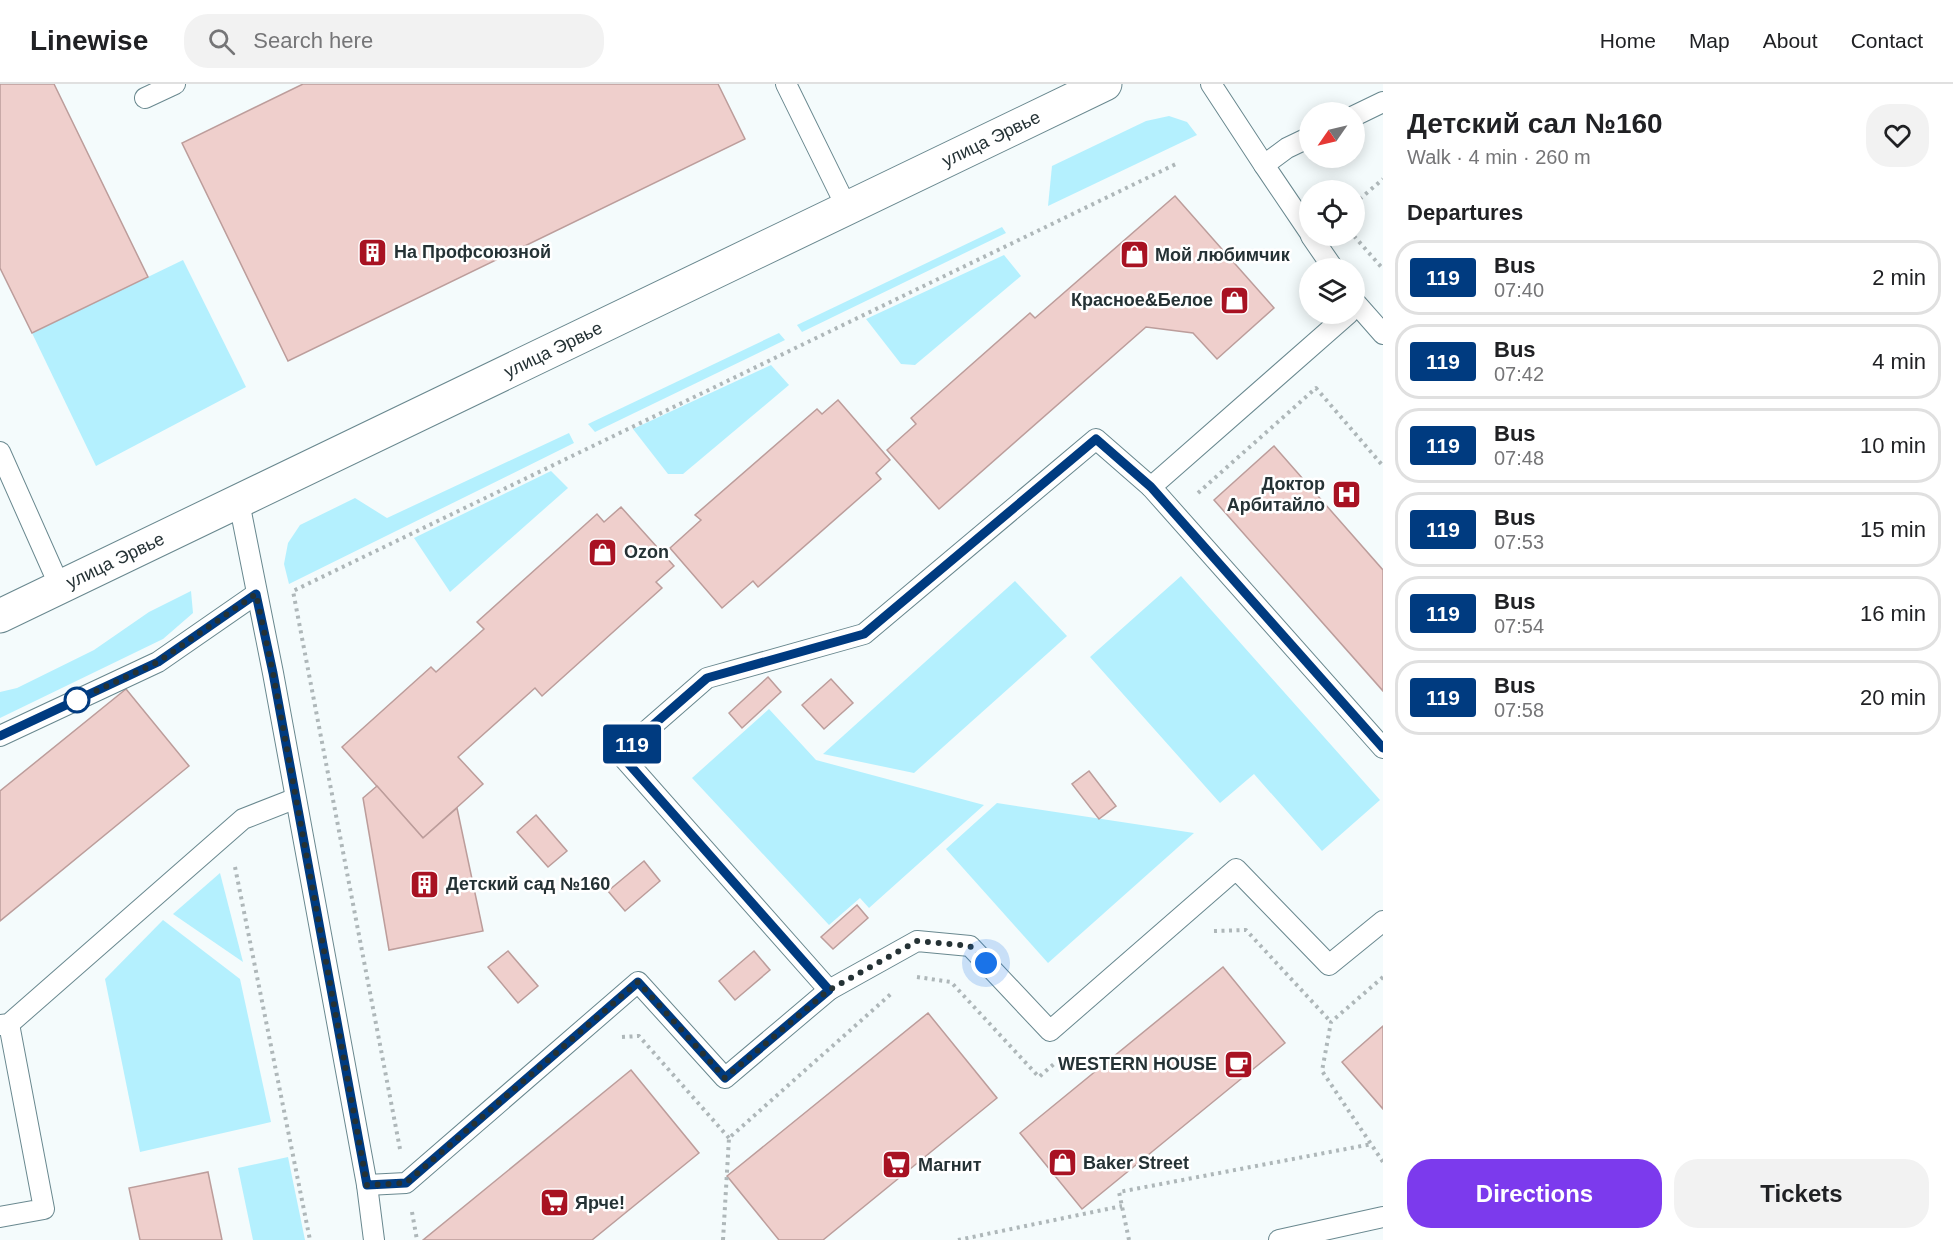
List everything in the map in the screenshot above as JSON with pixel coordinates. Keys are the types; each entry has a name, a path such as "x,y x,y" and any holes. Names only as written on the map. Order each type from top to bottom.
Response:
{"street":[{"name":"улица Эрвье","path":"0,615 1105,84"}],"lane":[{"path":"145,98 175,84"},
{"path":"786,84 847,208"},
{"path":"1211,84 1299,218"},
{"path":"1365,111 1383,102"},
{"path":"1264,165 1299,142"},
{"path":"1365,317 1383,334"},
{"path":"1151,487 1335,324"},
{"path":"829,990 620,754 707,678 864,634 1096,439 1151,487 1383,748"},
{"path":"0,452 60,587"},
{"path":"239,502 273,673 294,800 367,1185 374,1240"},
{"path":"0,736 158,662 256,594"},
{"path":"0,1217 44,1209 4,1024 243,819 294,800"},
{"path":"367,1185 406,1183 638,982 725,1078 829,990 917,941 970,946 1050,1030 1236,869 1329,965 1383,921"},
{"path":"1279,1240 1383,1217"}],"path":[{"path":"417,1240 293,591 1178,163"},
{"path":"1365,195 1383,179"},
{"path":"1363,246 1383,268"},
{"path":"1194,496 1316,388 1383,466"},
{"path":"243,819 234,864 310,1240"},
{"path":"1204,932 1246,930 1331,1022"},
{"path":"911,976 951,982 1039,1077 1056,1062"},
{"path":"1383,977 1331,1022 1323,1071 1383,1162"},
{"path":"729,1138 894,992"},
{"path":"617,1036 639,1036 729,1138 723,1240"},
{"path":"1129,1240 1119,1192 1372,1144"},
{"path":"958,1240 1122,1206"}],"shaded area":[{"path":"1169,116 1187,122 1197,135 1048,206 1052,166 1146,121"},
{"path":"1002,227 1006,233 802,332 797,325"},
{"path":"1004,255 1021,276 915,365 901,364 866,319"},
{"path":"183,260 246,387 96,466 32,333"},
{"path":"779,333 785,340 595,432 588,424"},
{"path":"771,365 789,385 683,474 668,474 633,429"},
{"path":"569,433 574,443 289,584 284,564 288,543 300,525 355,498 387,518"},
{"path":"551,471 568,488 450,592 414,538"},
{"path":"1181,576 1380,800 1322,851 1254,774 1220,803 1090,657"},
{"path":"1015,581 1067,636 914,773 823,754"},
{"path":"191,591 193,613 163,639 0,718 0,692 17,688 94,650 149,612"},
{"path":"769,709 816,760 984,805 869,908 860,898 829,925 692,778"},
{"path":"997,803 1194,833 1048,963 946,849"},
{"path":"220,873 243,962 173,914"},
{"path":"163,920 240,979 271,1122 140,1152 105,979"},
{"path":"288,1157 305,1240 253,1240 238,1168"}],"building":[{"path":"0,84 54,84 148,277 32,333 0,268"},
{"name":"На Профсоюзной","path":"303,84 718,84 745,139 288,361 182,143"},
{"path":"1175,196 1274,308 1217,359 1193,333 1146,327 939,509 887,450 916,424 911,418 1030,313 1035,318"},
{"path":"838,400 890,460 876,473 881,479 758,587 753,581 722,608 670,548 701,520 695,515 817,409 822,414"},
{"path":"1274,446 1383,570 1383,691 1214,500"},
{"path":"621,507 674,566 656,582 662,588 542,696 535,688 458,757 483,784 423,838 342,747 431,667 436,672 484,629 477,622 597,514 604,522"},
{"path":"768,677 781,692 742,728 729,713"},
{"path":"831,679 853,703 824,729 802,705"},
{"path":"126,689 189,766 0,921 0,791"},
{"path":"1089,771 1116,806 1099,819 1072,784"},
{"name":"Детский сад №160","path":"377,786 423,838 457,808 483,931 389,950 363,798"},
{"path":"536,815 567,851 548,867 517,832"},
{"path":"644,861 660,881 625,911 608,891"},
{"path":"857,905 868,918 833,949 821,937"},
{"path":"508,951 538,986 518,1003 488,967"},
{"path":"754,951 770,970 735,1000 719,981"},
{"path":"1223,967 1285,1043 1082,1209 1020,1133"},
{"path":"928,1013 997,1098 823,1240 779,1240 727,1176"},
{"path":"1383,1026 1383,1109 1342,1062"},
{"path":"631,1070 699,1153 592,1240 423,1240"},
{"path":"208,1172 222,1240 140,1240 129,1188"}],"bus line":[{"name":"119","path":"0,736 158,662 256,594 273,673 294,800 367,1185 406,1183 638,982 725,1078 829,990 620,754 707,678 864,634 1096,439 1151,487 1383,748"}],"place":[{"name":"На Профсоюзной","path":"373,252"},
{"name":"Мой любимчик","path":"1134,255"},
{"name":"Красное&Белое","path":"1234,300"},
{"name":"Доктор Арбитайло","path":"1346,494"},
{"name":"Ozon","path":"603,552"},
{"name":"Детский сад №160","path":"425,884"},
{"name":"WESTERN HOUSE","path":"1238,1064"},
{"name":"Baker Street","path":"1062,1163"},
{"name":"Магнит","path":"897,1165"},
{"name":"Ярче!","path":"554,1203"}],"route":[{"path":"77,700 158,662 256,594 273,673 294,800 367,1185 406,1183 638,982 725,1078 829,990 917,941 970,946 986,963"}]}
